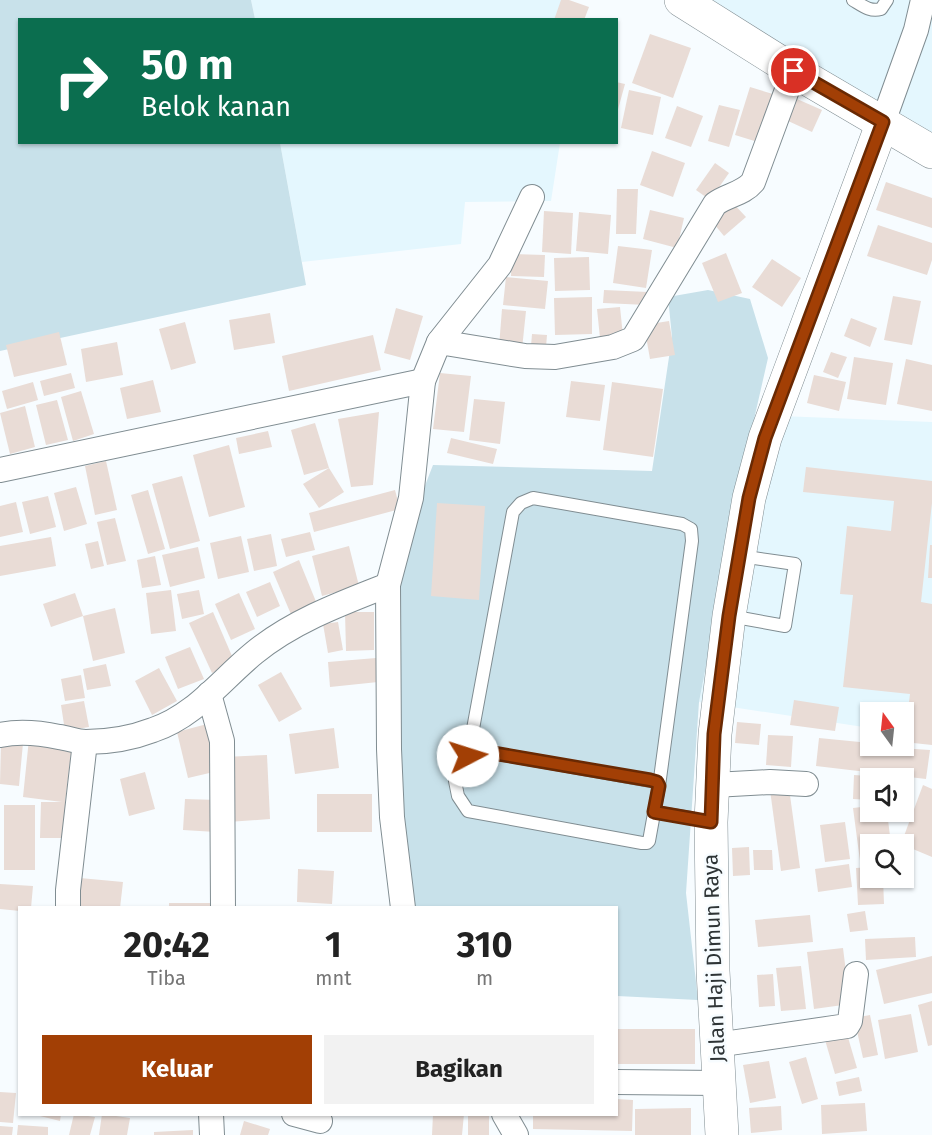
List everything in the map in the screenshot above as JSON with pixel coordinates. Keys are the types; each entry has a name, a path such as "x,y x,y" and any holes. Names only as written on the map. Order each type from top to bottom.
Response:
{"street":[{"path":"681,0 794,71 932,152"},
{"path":"883,122 916,30 923,0"},
{"path":"439,342 525,356 555,357 613,347 633,339 715,204 721,199 749,188 753,182 794,71"},
{"name":"Jalan Haji Dimun Raya","path":"722,1135 716,1045 711,822 714,734 729,616 749,498 765,438 883,122"},
{"path":"403,906 392,817 389,749 388,585 411,498 423,381 439,342 500,265 532,198"},
{"path":"0,470 423,381"},
{"path":"0,735 12,732 44,734 85,742 131,738 156,730 180,718 255,652 292,627 332,607 388,585"},
{"path":"209,694 222,741 223,906"},
{"path":"68,906 85,742"},
{"path":"714,785 806,783"},
{"path":"716,1045 847,1026 850,1021 856,974"},
{"path":"618,1082 718,1083"},
{"path":"211,1116 213,1135"},
{"path":"299,1116 321,1124"},
{"path":"505,1116 516,1135"}],"lane":[{"path":"853,0 868,9 876,10 882,9 887,0"},
{"path":"533,498 682,524 691,529 692,541 659,786 649,841 647,843 468,811 458,796 455,781 459,768 468,756 513,512 521,503 533,498"},
{"path":"729,616 785,626 787,616 795,564 739,556"},
{"path":"468,756 487,752 650,780 657,782 659,786"},
{"path":"654,812 711,822"}],"shaded area":[{"path":"0,0 251,0 255,18 18,18 18,144 280,144 306,285 0,351"},
{"path":"251,0 566,0 569,18 255,18"},
{"path":"671,0 932,0 932,158"},
{"path":"280,144 560,144 551,201 465,202 461,244 302,262"},
{"path":"708,290 750,299 768,358 699,702 686,893 698,1000 618,996 618,906 409,906 380,602 433,465 652,471 672,337 668,297"},
{"path":"755,415 932,422 932,738 914,735 914,702 860,702 860,726 699,702"}],"building":[{"path":"561,0 569,0 589,7 585,18 555,18"},
{"path":"650,34 691,48 673,98 632,83"},
{"path":"618,82 625,84 618,109"},
{"path":"750,87 776,95 761,143 735,135"},
{"path":"629,90 661,97 653,135 621,128"},
{"path":"797,99 822,110 812,132 786,120"},
{"path":"719,105 740,110 729,147 708,141"},
{"path":"677,106 703,116 691,147 665,138"},
{"path":"652,151 685,163 673,197 640,185"},
{"path":"715,163 729,173 710,200 696,190"},
{"path":"886,182 932,198 932,228 876,210"},
{"path":"617,189 638,189 636,234 616,234"},
{"path":"730,200 746,217 724,236 709,218"},
{"path":"650,210 684,218 677,248 643,239"},
{"path":"544,211 573,213 571,254 542,252"},
{"path":"579,212 611,215 608,254 576,251"},
{"path":"878,225 932,243 932,260 927,275 867,256"},
{"path":"618,246 652,250 646,288 613,283"},
{"path":"726,253 742,293 718,302 702,263"},
{"path":"512,254 545,255 544,277 511,276"},
{"path":"589,257 590,290 555,291 554,258"},
{"path":"772,259 801,278 782,307 752,287"},
{"path":"506,277 548,281 545,309 503,305"},
{"path":"604,290 648,292 647,305 603,303"},
{"path":"893,296 921,301 912,345 884,340"},
{"path":"592,297 592,334 555,335 554,298"},
{"path":"620,307 623,336 600,338 597,309"},
{"path":"396,308 423,316 410,360 384,353"},
{"path":"502,309 526,311 522,349 499,347"},
{"path":"270,313 275,343 234,350 229,320"},
{"path":"851,318 877,328 870,347 844,336"},
{"path":"669,321 675,355 650,359 644,325"},
{"path":"185,322 196,363 171,370 159,329"},
{"path":"59,332 67,365 14,377 6,345"},
{"path":"532,334 547,335 546,347 531,346"},
{"path":"373,335 381,370 289,391 282,356"},
{"path":"117,342 123,375 86,382 81,349"},
{"path":"831,352 847,357 838,378 823,372"},
{"path":"854,357 893,363 886,405 847,399"},
{"path":"906,359 932,365 932,411 897,404"},
{"path":"71,373 75,388 44,396 40,381"},
{"path":"440,373 471,376 464,432 433,429"},
{"path":"814,375 846,382 839,411 807,403"},
{"path":"153,380 161,412 127,419 120,388"},
{"path":"571,381 605,385 600,421 566,417"},
{"path":"33,382 38,400 7,409 2,391"},
{"path":"612,382 663,389 653,457 603,450"},
{"path":"81,391 94,434 73,441 61,397"},
{"path":"474,399 505,402 500,444 469,440"},
{"path":"57,400 68,440 46,445 36,405"},
{"path":"25,406 35,447 10,454 0,413"},
{"path":"379,412 373,485 351,487 338,419"},
{"path":"315,423 329,468 304,475 291,430"},
{"path":"268,431 272,447 239,454 236,438"},
{"path":"451,438 497,449 493,464 447,453"},
{"path":"229,445 245,507 209,517 193,455"},
{"path":"106,461 117,510 95,515 85,466"},
{"path":"806,467 932,481 932,503 921,602 932,604 932,745 914,743 914,702 909,702 910,694 843,687 853,595 840,594 847,526 891,531 894,501 803,492"},
{"path":"329,468 344,492 319,508 303,484"},
{"path":"182,476 200,541 170,549 152,484"},
{"path":"76,487 87,524 64,531 54,493"},
{"path":"148,490 165,549 148,554 131,495"},
{"path":"395,490 400,509 314,532 309,513"},
{"path":"48,496 56,527 30,534 22,502"},
{"path":"16,502 23,532 0,537 0,506"},
{"path":"437,503 485,506 479,600 431,596"},
{"path":"115,518 126,561 107,565 97,522"},
{"path":"310,532 315,550 286,557 281,539"},
{"path":"271,534 277,566 254,571 247,539"},
{"path":"241,536 249,572 218,579 210,543"},
{"path":"51,537 56,566 0,576 0,546"},
{"path":"98,541 104,566 91,569 85,544"},
{"path":"930,545 932,545 932,578 928,578"},
{"path":"349,546 359,586 322,596 312,556"},
{"path":"198,547 205,578 170,587 162,555"},
{"path":"155,556 161,585 142,588 137,560"},
{"path":"299,560 319,609 293,619 273,572"},
{"path":"270,582 280,606 257,617 246,592"},
{"path":"171,590 176,631 151,634 146,593"},
{"path":"199,590 204,614 182,619 177,594"},
{"path":"75,593 83,616 51,627 43,604"},
{"path":"239,593 255,629 231,640 215,604"},
{"path":"115,608 125,653 93,661 83,616"},
{"path":"213,612 235,663 212,673 189,623"},
{"path":"345,612 374,612 374,650 346,651"},
{"path":"338,622 343,650 328,653 323,624"},
{"path":"190,647 204,679 178,689 165,657"},
{"path":"376,658 378,682 330,687 328,662"},
{"path":"106,664 111,686 87,690 83,669"},
{"path":"159,668 177,701 152,715 135,681"},
{"path":"281,672 302,709 279,722 258,685"},
{"path":"81,675 85,698 65,701 61,679"},
{"path":"794,700 839,707 835,731 790,725"},
{"path":"84,701 89,727 65,731 61,705"},
{"path":"737,722 761,724 759,745 735,743"},
{"path":"207,724 218,771 188,778 177,732"},
{"path":"334,728 339,768 295,774 289,734"},
{"path":"768,735 793,736 791,767 766,765"},
{"path":"819,738 860,742 860,756 914,756 914,749 930,750 926,779 914,778 914,768 860,768 860,771 816,766"},
{"path":"29,739 72,745 65,803 65,838 40,838 41,802 62,802 23,797"},
{"path":"1,741 23,743 19,786 0,784"},
{"path":"267,755 270,819 228,822 224,757"},
{"path":"145,772 155,809 129,816 120,779"},
{"path":"854,775 860,775 860,799 853,799"},
{"path":"923,785 932,789 932,857 914,849 914,834 905,834 909,822 914,822 914,809"},
{"path":"789,788 800,868 781,871 770,790"},
{"path":"317,794 372,794 372,832 317,832"},
{"path":"185,799 218,800 216,832 183,830"},
{"path":"4,805 35,805 35,870 4,870"},
{"path":"860,807 860,822 888,822 890,834 860,834 860,861 853,808"},
{"path":"845,822 850,859 825,862 820,825"},
{"path":"749,847 750,875 733,876 732,848"},
{"path":"753,850 772,850 773,870 754,870"},
{"path":"849,864 852,887 818,892 815,869"},
{"path":"856,868 860,868 860,888 883,888 884,904 858,905"},
{"path":"298,869 334,871 332,904 297,902"},
{"path":"80,878 123,882 120,906 78,906"},
{"path":"0,884 33,886 31,906 18,906 18,911 0,909"},
{"path":"169,903 218,903 218,906 169,906"},
{"path":"865,911 868,930 850,932 847,914"},
{"path":"810,915 813,942 758,947 755,920"},
{"path":"915,937 916,957 866,960 865,939"},
{"path":"843,948 850,1004 814,1009 807,952"},
{"path":"932,956 932,993 884,1004 876,970"},
{"path":"801,966 806,1009 781,1011 776,968"},
{"path":"773,974 775,1006 759,1007 757,975"},
{"path":"932,1001 932,1045 928,1046 918,1005"},
{"path":"911,1014 918,1052 885,1059 878,1020"},
{"path":"870,1015 878,1055 863,1058 854,1018"},
{"path":"618,1029 695,1029 695,1064 618,1064"},
{"path":"847,1034 857,1068 835,1074 825,1040"},
{"path":"806,1057 818,1099 802,1104 789,1062"},
{"path":"769,1061 776,1098 750,1103 743,1065"},
{"path":"859,1077 862,1091 839,1096 836,1082"},
{"path":"0,1092 16,1093 13,1123 0,1122"},
{"path":"618,1099 633,1100 632,1131 533,1129 533,1116 618,1116"},
{"path":"865,1103 867,1131 822,1134 821,1105"},
{"path":"781,1106 782,1130 751,1133 749,1108"},
{"path":"691,1108 691,1135 635,1135 635,1109"},
{"path":"40,1116 61,1116 60,1121"},
{"path":"74,1116 95,1117 90,1135 69,1135"},
{"path":"102,1116 130,1118 127,1135 99,1135"},
{"path":"433,1116 464,1116 462,1135 432,1135"},
{"path":"468,1116 489,1116 489,1135 468,1135"},
{"path":"244,1121 270,1129 268,1135 240,1135"},
{"path":"18,1125 48,1127 48,1135 17,1135"},
{"path":"0,1126 13,1127 12,1135 0,1135"},
{"path":"193,1130 193,1135 154,1135 154,1132"}],"route":[{"path":"468,756 487,752 650,780 657,782 659,786 654,812 711,822 714,734 729,616 749,498 765,438 844,232 883,122 794,71"}]}
